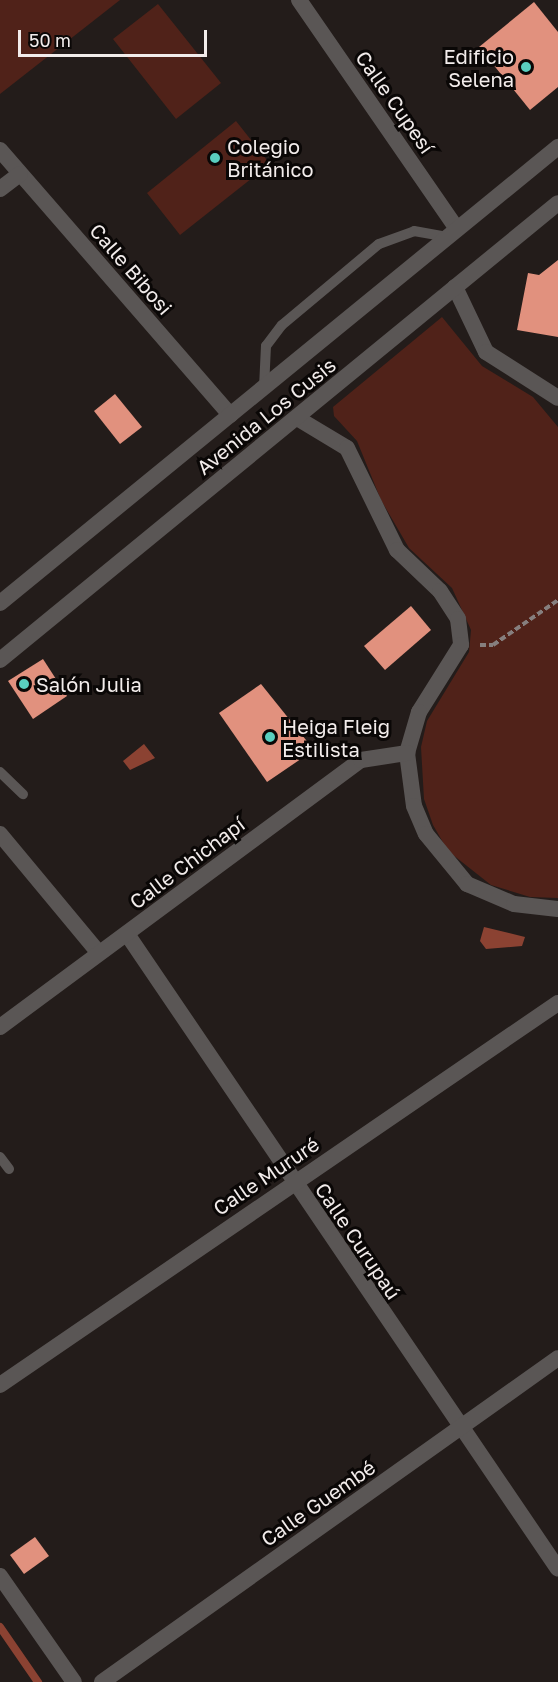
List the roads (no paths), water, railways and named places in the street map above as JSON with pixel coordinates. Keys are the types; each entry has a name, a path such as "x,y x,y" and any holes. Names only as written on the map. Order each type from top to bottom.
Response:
{"street":[{"name":"Calle Cupesí","path":"298,0 453,233"},
{"name":"Avenida Los Cusis","path":"0,603 558,147"},
{"name":"Calle Bibosi","path":"0,150 230,416"},
{"path":"0,189 20,174"},
{"name":"Avenida Los Cusis","path":"0,660 558,203"},
{"path":"455,288 486,352 558,398"},
{"path":"297,418 347,448 397,550 451,604 461,645 419,712 407,753 418,818 452,871 486,895 558,909"},
{"name":"Calle Chichapí","path":"0,1027 98,952 126,934 361,760 407,753"},
{"path":"0,834 98,952"},
{"name":"Calle Curupaú","path":"126,934 459,1428 558,1569"},
{"name":"Calle Mururé","path":"0,1385 293,1182 558,1003"},
{"name":"Calle Guembé","path":"102,1682 558,1358"},
{"path":"0,1576 74,1682"}],"lane":[{"path":"264,388 266,346 282,325 370,251 414,231 453,233"},
{"path":"0,772 23,794"},
{"path":"0,1157 9,1169"}],"waterway":[{"path":"0,1627 38,1682"}],"place":[{"name":"Edificio Selena","path":"526,67"},
{"name":"Colegio Británico","path":"215,158"},
{"name":"Salón Julia","path":"24,684"},
{"name":"Heiga Fleig Estilista","path":"270,737"}]}
